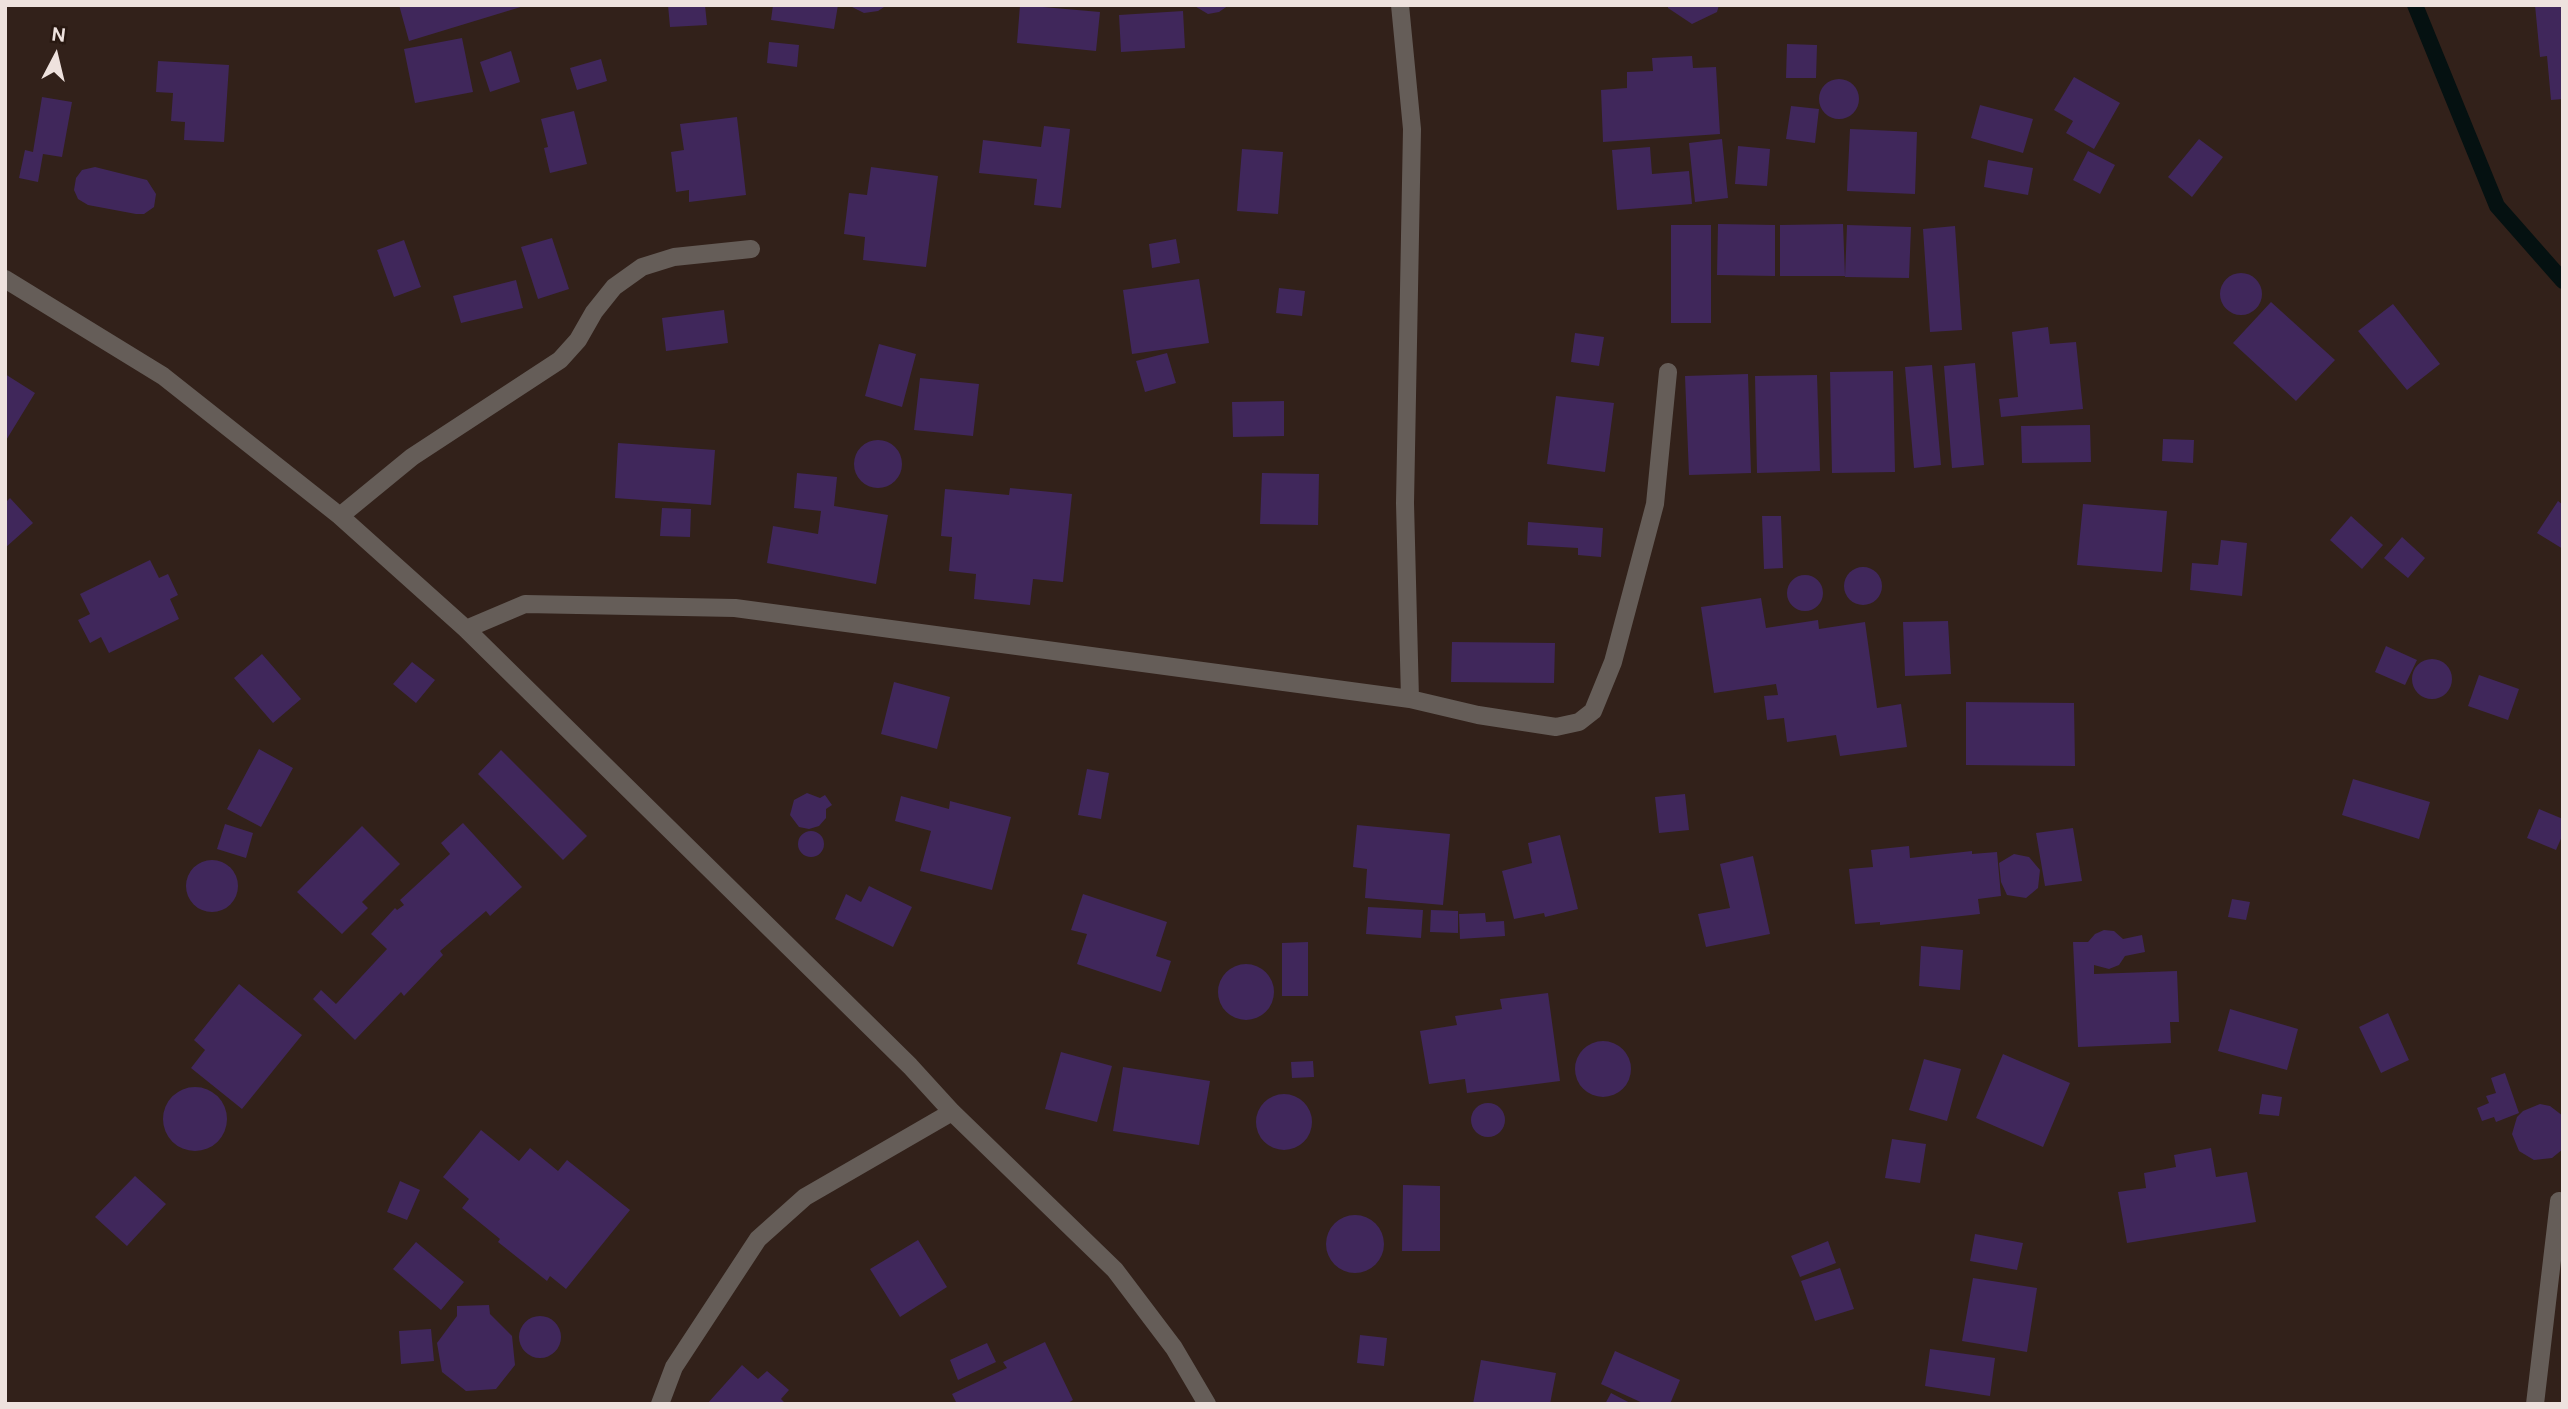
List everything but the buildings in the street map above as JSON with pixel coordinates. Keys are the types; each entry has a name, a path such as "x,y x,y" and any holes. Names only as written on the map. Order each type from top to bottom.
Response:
{"street":[{"path":"1400,5 1412,128 1405,503 1410,699"},
{"path":"340,516 412,457 560,360 578,340 594,312 614,287 642,267 674,257 751,249"},
{"path":"5,279 163,376 340,516 466,629 910,1066 952,1112 1115,1270 1174,1348 1207,1404"},
{"path":"466,629 525,604 735,608 1410,699 1478,715 1556,727 1579,722 1593,711 1613,662 1655,504 1668,372"},
{"path":"660,1404 674,1367 758,1239 805,1197 952,1112"},
{"path":"2535,1404 2559,1201"}],"waterway":[{"path":"2415,5 2497,206 2563,281"}]}
